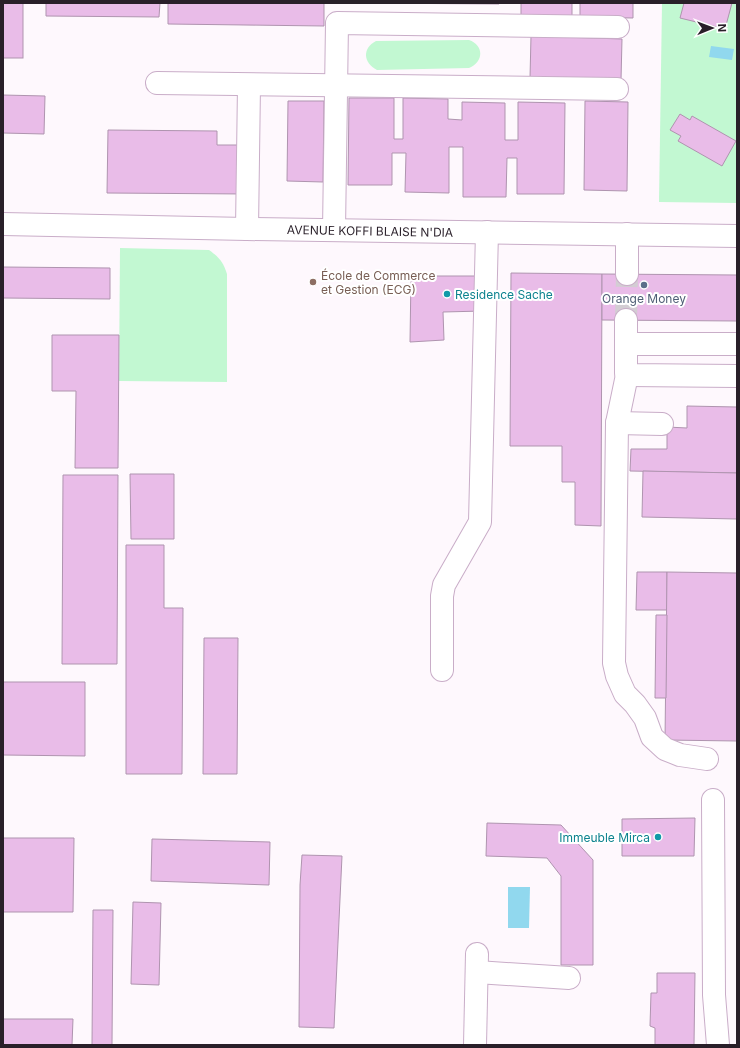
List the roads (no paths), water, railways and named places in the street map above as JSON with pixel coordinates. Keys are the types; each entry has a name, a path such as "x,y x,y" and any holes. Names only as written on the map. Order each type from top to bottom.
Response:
{"street":[{"path":"334,230 337,23 618,27"},
{"path":"157,83 617,90"},
{"path":"247,229 249,84"},
{"name":"AVENUE KOFFI BLAISE N'DIA","path":"3,224 737,236"},
{"path":"442,670 442,596 444,585 480,522 487,232"},
{"path":"627,234 627,274"},
{"path":"626,320 627,375 617,423 614,663 617,676 625,694 635,704 645,718 652,737 665,749 680,755 707,759"},
{"path":"626,344 737,344"},
{"path":"627,375 737,376"},
{"path":"617,423 662,424"},
{"path":"713,800 714,995 718,1045"},
{"path":"475,1045 477,963 570,978"}],"water":[{"path":"711,46 734,49 732,60 709,57"},
{"path":"508,887 530,887 529,928 508,928"}],"tunnel":[{"path":"626,320 627,274"}],"place":[{"name":"École de Commerce et Gestion (ECG)","path":"313,282"},
{"name":"Orange Money","path":"644,285"},
{"name":"Residence Sache","path":"447,294"},
{"name":"Immeuble Mirca","path":"658,837"}]}
